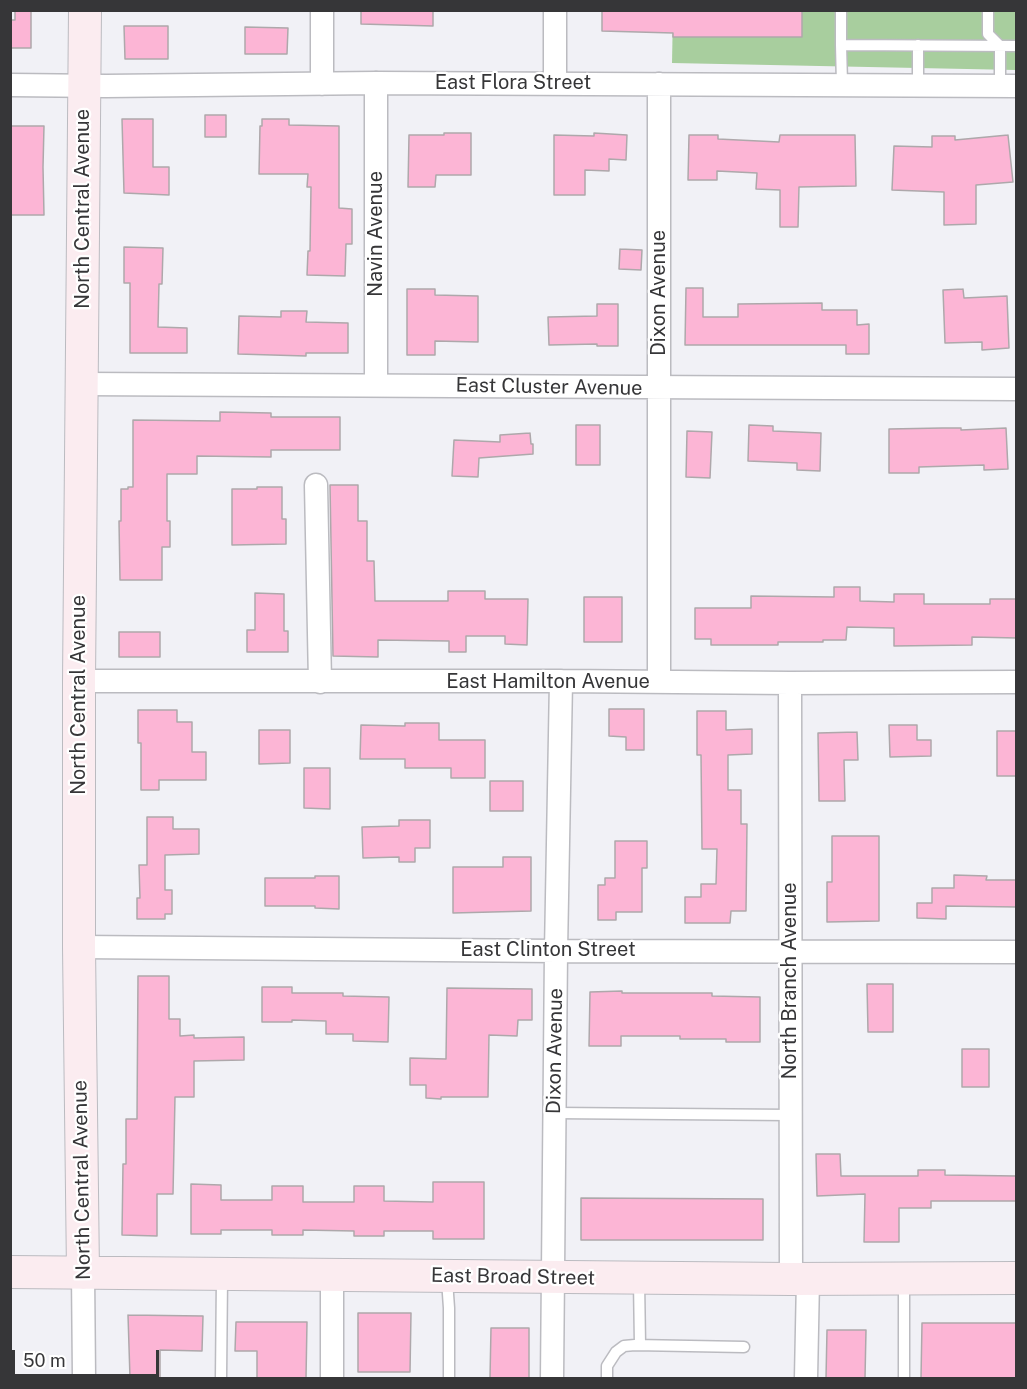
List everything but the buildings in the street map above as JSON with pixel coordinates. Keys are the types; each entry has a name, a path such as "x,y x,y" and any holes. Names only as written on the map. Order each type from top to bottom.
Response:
{"street":[{"name":"North Central Avenue","path":"84,1378 79,946 79,681 85,10"},
{"path":"322,10 322,84"},
{"path":"555,10 555,84"},
{"name":"East Flora Street","path":"10,85 376,83 1008,86"},
{"name":"Navin Avenue","path":"376,83 376,385"},
{"name":"Dixon Avenue","path":"659,84 659,682"},
{"name":"East Cluster Avenue","path":"81,384 1017,389"},
{"path":"316,485 320,682"},
{"name":"East Hamilton Avenue","path":"79,681 1017,682"},
{"name":"Dixon Avenue","path":"552,1378 561,681"},
{"name":"North Branch Avenue","path":"790,683 790,1115 806,1378"},
{"name":"East Clinton Street","path":"79,946 556,951 1017,952"},
{"name":"East Broad Street","path":"10,1272 799,1280 1017,1278"},
{"path":"332,1275 333,1378"}],"lane":[{"path":"841,10 842,84"},
{"path":"988,10 988,34 1000,46 1008,86"},
{"path":"841,45 1017,46"},
{"path":"918,45 918,85"},
{"path":"554,1113 790,1115"},
{"path":"221,1378 222,1274"},
{"path":"447,1276 449,1378"},
{"path":"639,1278 640,1345"},
{"path":"904,1279 904,1378"},
{"path":"607,1378 607,1366 616,1352 624,1346 744,1347"}],"green space":[{"path":"673,11 1016,11 1016,70 672,63"}]}
